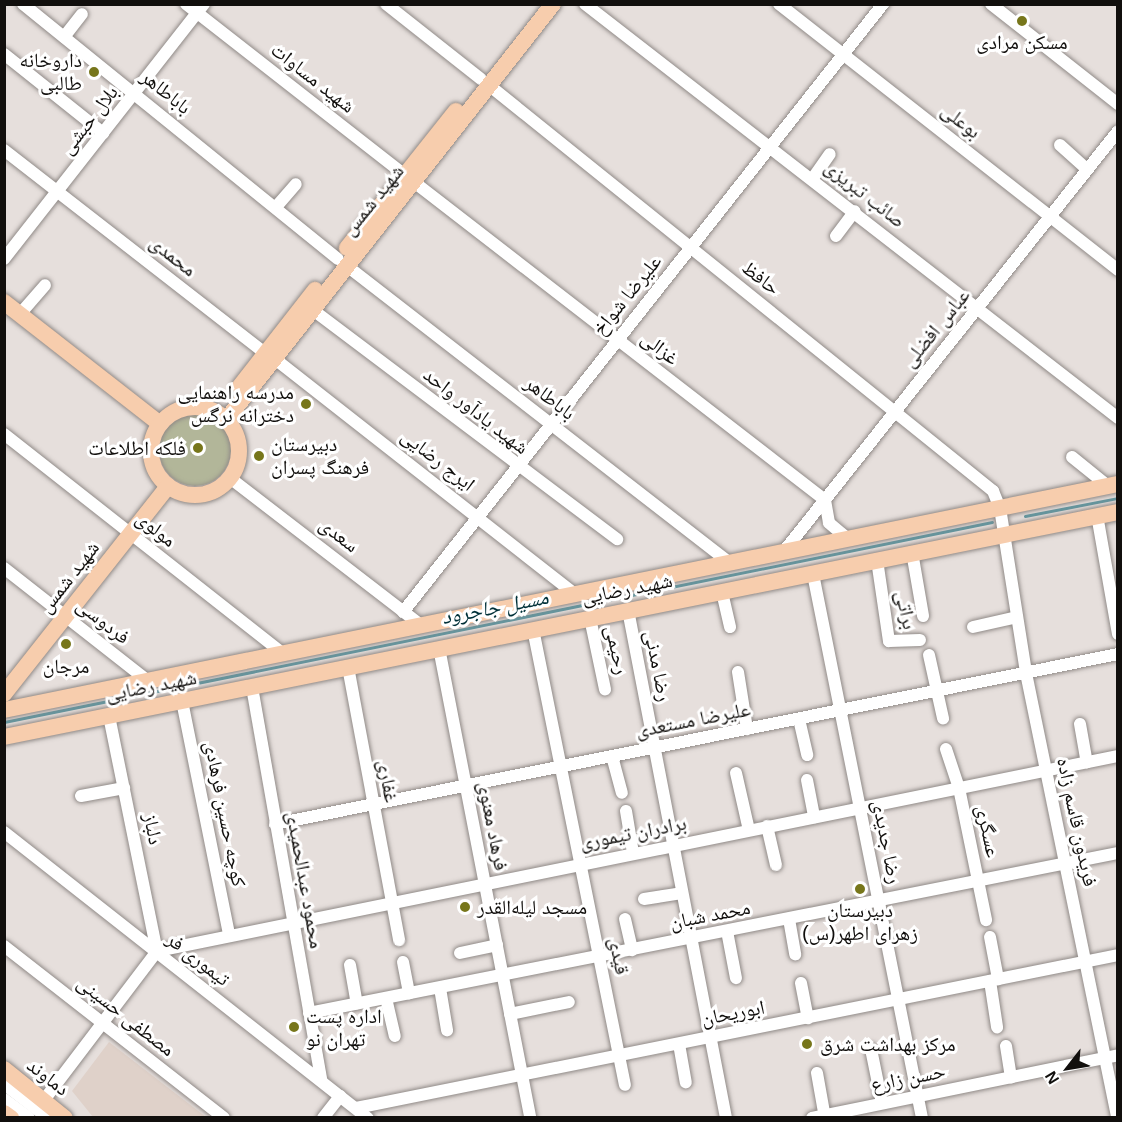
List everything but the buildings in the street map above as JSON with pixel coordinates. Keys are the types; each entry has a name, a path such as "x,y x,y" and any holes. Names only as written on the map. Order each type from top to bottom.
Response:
{"main road":[{"name":"شهید شمس","path":"485,83 540,4"},
{"name":"شهید شمس","path":"222,417 485,83 553,4"},
{"name":"شهید شمس","path":"270,356 313,310 343,263"},
{"path":"4,302 160,424"},
{"path":"196,407 222,417 238,452 230,478 207,493 187,494 168,486 152,456 160,424 182,409 196,407"},
{"name":"شهید رضایی","path":"4,710 1113,485"},
{"name":"شهید شمس","path":"4,694 168,486"},
{"name":"شهید رضایی","path":"4,737 813,574 1003,533 1118,512"},
{"name":"دماوند","path":"4,1069 65,1118"},
{"path":"4,1113 11,1118"}],"street":[{"name":"باباطاهر","path":"22,4 135,92 343,263 729,562"},
{"path":"186,4 201,9"},
{"name":"حافظ","path":"386,4 895,410 993,491 1000,508"},
{"name":"صائب تبریزی","path":"585,4 772,146 1118,418"},
{"name":"بوعلی","path":"779,4 1118,270"},
{"name":"علیرضا شواخ","path":"403,612 883,4"},
{"path":"991,4 1118,104"},
{"name":"بلال حبشی","path":"4,259 201,9"},
{"name":"شهید مساوات","path":"201,9 410,178"},
{"path":"64,37 82,14"},
{"path":"4,54 104,133"},
{"name":"عباس افضلی","path":"785,550 1118,131"},
{"path":"1060,145 1087,169"},
{"name":"محمدی","path":"4,150 270,356"},
{"path":"813,178 830,154"},
{"name":"غزالی","path":"410,178 825,500"},
{"path":"276,207 296,184"},
{"path":"836,236 855,211"},
{"path":"20,314 45,285"},
{"name":"شهید یادآور واحد","path":"313,310 516,467 617,539"},
{"name":"ایرج رضایی","path":"270,356 479,516 575,594"},
{"name":"مولوی","path":"4,434 284,654"},
{"path":"1072,457 1113,485"},
{"name":"سعدی","path":"230,478 422,626"},
{"path":"825,500 829,523 847,538"},
{"name":"فریدون قاسم زاده","path":"1000,508 1026,673 1085,961 1111,1057 1117,1118"},
{"path":"1097,515 1118,634"},
{"path":"912,552 923,616"},
{"name":"براتی","path":"877,560 889,642 920,640"},
{"name":"فردوسی","path":"4,568 148,681"},
{"name":"رضا جدیدی","path":"813,574 922,1118"},
{"path":"722,592 730,627"},
{"name":"رضا مدنی","path":"628,610 726,1118"},
{"path":"973,627 1017,616"},
{"name":"رحیمی","path":"590,618 605,689"},
{"name":"قیدی","path":"533,629 626,1085"},
{"name":"فرهاد معنوی","path":"439,648 530,1118"},
{"name":"علیرضا مستعدی","path":"275,824 1118,654"},
{"path":"929,655 943,718"},
{"name":"غفاری","path":"348,667 390,902 399,940"},
{"path":"738,672 747,729"},
{"name":"محمود عبدالحمیدی","path":"252,687 321,1080"},
{"name":"کوچه حسین فرهادی","path":"182,701 229,934"},
{"name":"دلباز","path":"109,716 157,951"},
{"path":"799,718 807,755"},
{"path":"1080,724 1088,762"},
{"name":"عسگری","path":"946,749 959,788 986,920"},
{"path":"612,756 622,793"},
{"name":"برادران تیموری","path":"157,951 229,934 1118,756"},
{"path":"736,773 749,830"},
{"path":"807,780 814,817"},
{"path":"81,796 124,788"},
{"path":"626,811 633,853"},
{"path":"767,826 776,865"},
{"name":"تیموری فر","path":"4,832 368,1118"},
{"name":"محمد شبان","path":"309,1013 1118,853"},
{"path":"644,899 682,893"},
{"path":"789,919 795,954"},
{"path":"625,920 632,950"},
{"path":"727,931 736,978"},
{"path":"990,937 997,1028"},
{"path":"460,952 497,945"},
{"name":"مصطفی حسینی","path":"4,946 224,1118"},
{"path":"44,1100 157,951"},
{"name":"ابوریحان","path":"356,1108 1118,955"},
{"path":"403,962 409,993"},
{"path":"350,965 357,1004"},
{"path":"801,983 808,1018"},
{"path":"440,988 447,1030"},
{"path":"386,998 395,1035"},
{"path":"510,1014 569,1002"},
{"path":"679,1044 686,1082"},
{"path":"1006,1046 1011,1077"},
{"path":"871,1049 882,1103"},
{"name":"حسن زارع","path":"821,1117 1111,1057"},
{"path":"817,1073 821,1117"},
{"path":"4,1084 48,1118"},
{"path":"323,1118 340,1096"},
{"path":"4,1098 29,1118"}],"shaded area":[{"path":"109,1042 206,1117 93,1117 72,1091"}],"green space":[{"path":"195,414 215,420 225,430 231,450 225,470 215,480 195,486 175,480 165,470 159,450 165,430 175,420"}],"waterway":[{"name":"مسیل جاجرود","path":"1025,516 1118,498"},
{"name":"مسیل جاجرود","path":"4,722 992,522"}],"place":[{"name":"مسکن مرادی","path":"1022,21"},
{"name":"داروخانه طالبی","path":"94,72"},
{"name":"مدرسه راهنمایی دخترانه نرگس","path":"306,404"},
{"name":"فلکه اطلاعات","path":"198,448"},
{"name":"دبیرستان فرهنگ پسران","path":"259,456"},
{"name":"مرجان","path":"66,644"},
{"name":"دبیرستان زهرای اطهر(س)","path":"860,889"},
{"name":"مسجد لیله‌القدر","path":"465,907"},
{"name":"اداره پست تهران نو","path":"294,1027"},
{"name":"مرکز بهداشت شرق","path":"807,1044"}]}
